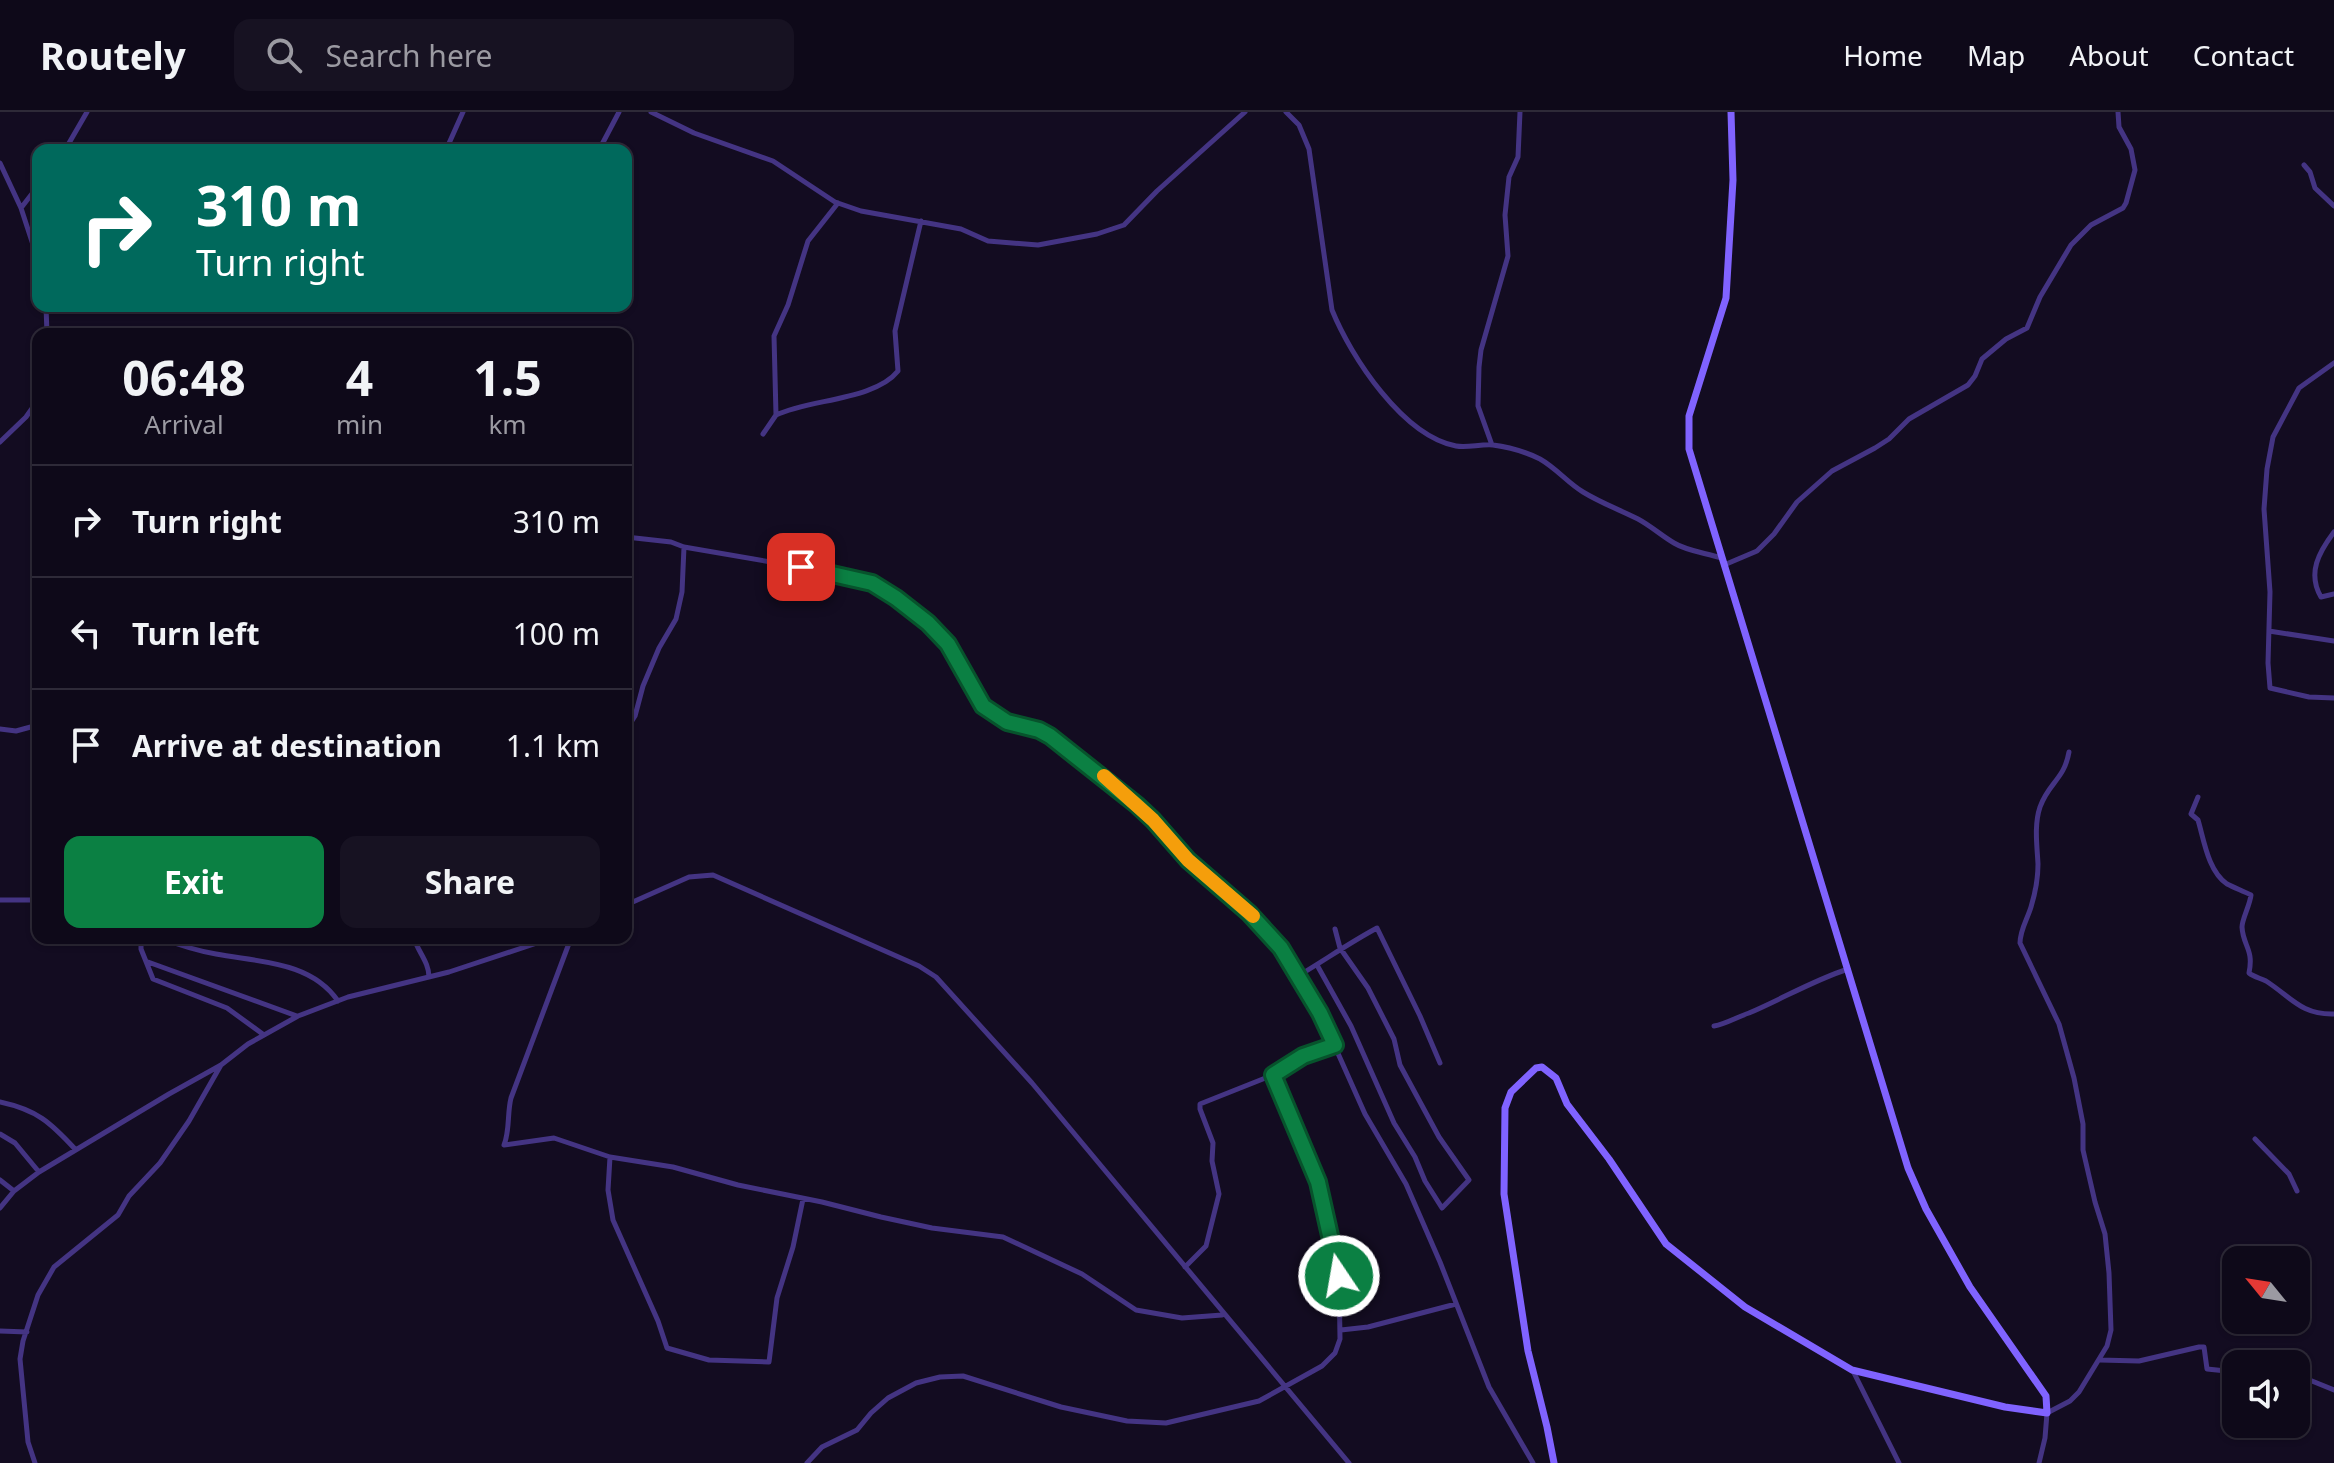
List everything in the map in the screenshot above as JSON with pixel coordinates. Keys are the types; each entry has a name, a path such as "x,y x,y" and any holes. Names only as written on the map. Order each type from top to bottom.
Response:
{"main road":[{"path":"1554,1463 1528,1351 1504,1194 1505,1108 1511,1092 1536,1068 1542,1067 1556,1078 1567,1104 1609,1159 1666,1244 1745,1307 1852,1370 2005,1407 2047,1413 2046,1396 1970,1287 1918,1193 1901,1150 1689,449 1689,416 1726,298 1733,180 1731,112"}],"street":[{"path":"68,144 87,112"},
{"path":"449,144 463,112"},
{"path":"602,144 619,112"},
{"path":"651,112 678,127 773,161 838,203 874,215 961,229 988,241 1038,245 1124,225 1245,112"},
{"path":"1286,112 1299,125 1309,149 1326,287 1340,331 1383,393 1421,429 1440,441 1456,446 1492,445 1539,459 1584,493 1640,520 1677,545 1722,562 1757,551 1774,534 1797,502 1832,471 1875,448 1909,419 1968,385 1982,359 2006,339 2027,328 2040,297 2071,245 2091,225 2123,208 2126,203 2135,170 2134,156 2119,127 2118,112"},
{"path":"1492,445 1478,406 1479,367 1508,256 1506,196 1509,177 1518,157 1520,112"},
{"path":"0,163 21,208 32,242"},
{"path":"2304,165 2315,188 2334,206"},
{"path":"21,208 32,194"},
{"path":"776,415 774,336 788,305 808,241 838,203"},
{"path":"763,434 776,415 797,407 861,393 892,378 898,371 895,331 921,221"},
{"path":"2334,363 2299,388 2273,437 2264,509 2269,580 2270,688 2309,697 2334,698"},
{"path":"0,442 32,408"},
{"path":"2334,532 2320,553 2314,572 2321,597 2334,594"},
{"path":"632,538 752,557 872,583 928,623 948,644 983,706 1007,722 1050,736 1121,790 1188,860 1268,932 1320,1013 1365,1114 1406,1184 1489,1387 1533,1463"},
{"path":"632,721 659,648 676,619 682,592 684,547"},
{"path":"2269,631 2334,641"},
{"path":"0,729 16,731 32,727"},
{"path":"2039,1463 2047,1413 2070,1401 2079,1392 2100,1360 2111,1330 2105,1233 2085,1156 2083,1124 2062,1034 2020,943 2020,932 2030,910 2037,874 2039,811 2049,788 2064,773 2069,752"},
{"path":"2198,797 2191,814 2198,819 2203,841 2217,871 2226,883 2251,895 2242,925 2252,958 2249,973 2267,982 2299,1006 2316,1014 2334,1014"},
{"path":"632,902 689,877 713,875 919,966 936,977 972,1015 1349,1463"},
{"path":"0,900 32,900"},
{"path":"1298,976 1377,928 1440,1063"},
{"path":"1317,965 1351,1026 1394,1123 1442,1208 1469,1180 1439,1137 1400,1065 1394,1039 1368,988 1340,948 1335,929"},
{"path":"141,944 153,979 227,1008 264,1035"},
{"path":"181,944 210,953 286,966 320,983 338,1001"},
{"path":"416,944 427,964 429,977"},
{"path":"0,1208 14,1191 39,1172 298,1016 338,1001 429,977 533,944"},
{"path":"569,944 511,1098 508,1136 504,1145 554,1138 610,1157 673,1167 932,1228 1003,1237 1082,1274 1136,1310 1182,1318 1223,1315"},
{"path":"147,962 160,964 298,1016"},
{"path":"1714,1026 1848,969"},
{"path":"1185,1267 1206,1246 1219,1194 1212,1161 1213,1143 1200,1104 1273,1075 1303,1056 1335,1045"},
{"path":"35,1463 28,1442 20,1359 38,1295 54,1267 118,1215 129,1196 160,1163 189,1121 221,1065"},
{"path":"807,1463 822,1447 857,1430 888,1398 916,1383 940,1377 963,1376 1035,1400 1127,1421 1158,1423 1241,1407 1285,1388 1330,1359 1338,1346 1341,1330 1339,1276 1321,1192 1273,1075"},
{"path":"0,1102 20,1106 49,1121 75,1149"},
{"path":"0,1134 15,1143 39,1172"},
{"path":"2255,1139 2289,1174 2297,1191"},
{"path":"610,1157 608,1190 613,1220 666,1346 673,1351 706,1360 769,1362 777,1298 793,1247 803,1199"},
{"path":"0,1180 14,1191"},
{"path":"1341,1330 1376,1325 1456,1304"},
{"path":"0,1331 27,1332"},
{"path":"2100,1360 2139,1361 2204,1347 2207,1369 2222,1371"},
{"path":"1852,1370 1899,1463"},
{"path":"2310,1380 2334,1390"}],"slow traffic":[{"path":"1104,776 1153,820 1188,860 1253,916"}],"route":[{"path":"801,567 872,583 912,609 948,644 983,706 1007,722 1050,736 1102,775 1153,820 1188,860 1249,913 1281,948 1320,1013 1335,1045 1303,1056 1273,1075 1318,1182 1339,1276"}]}
